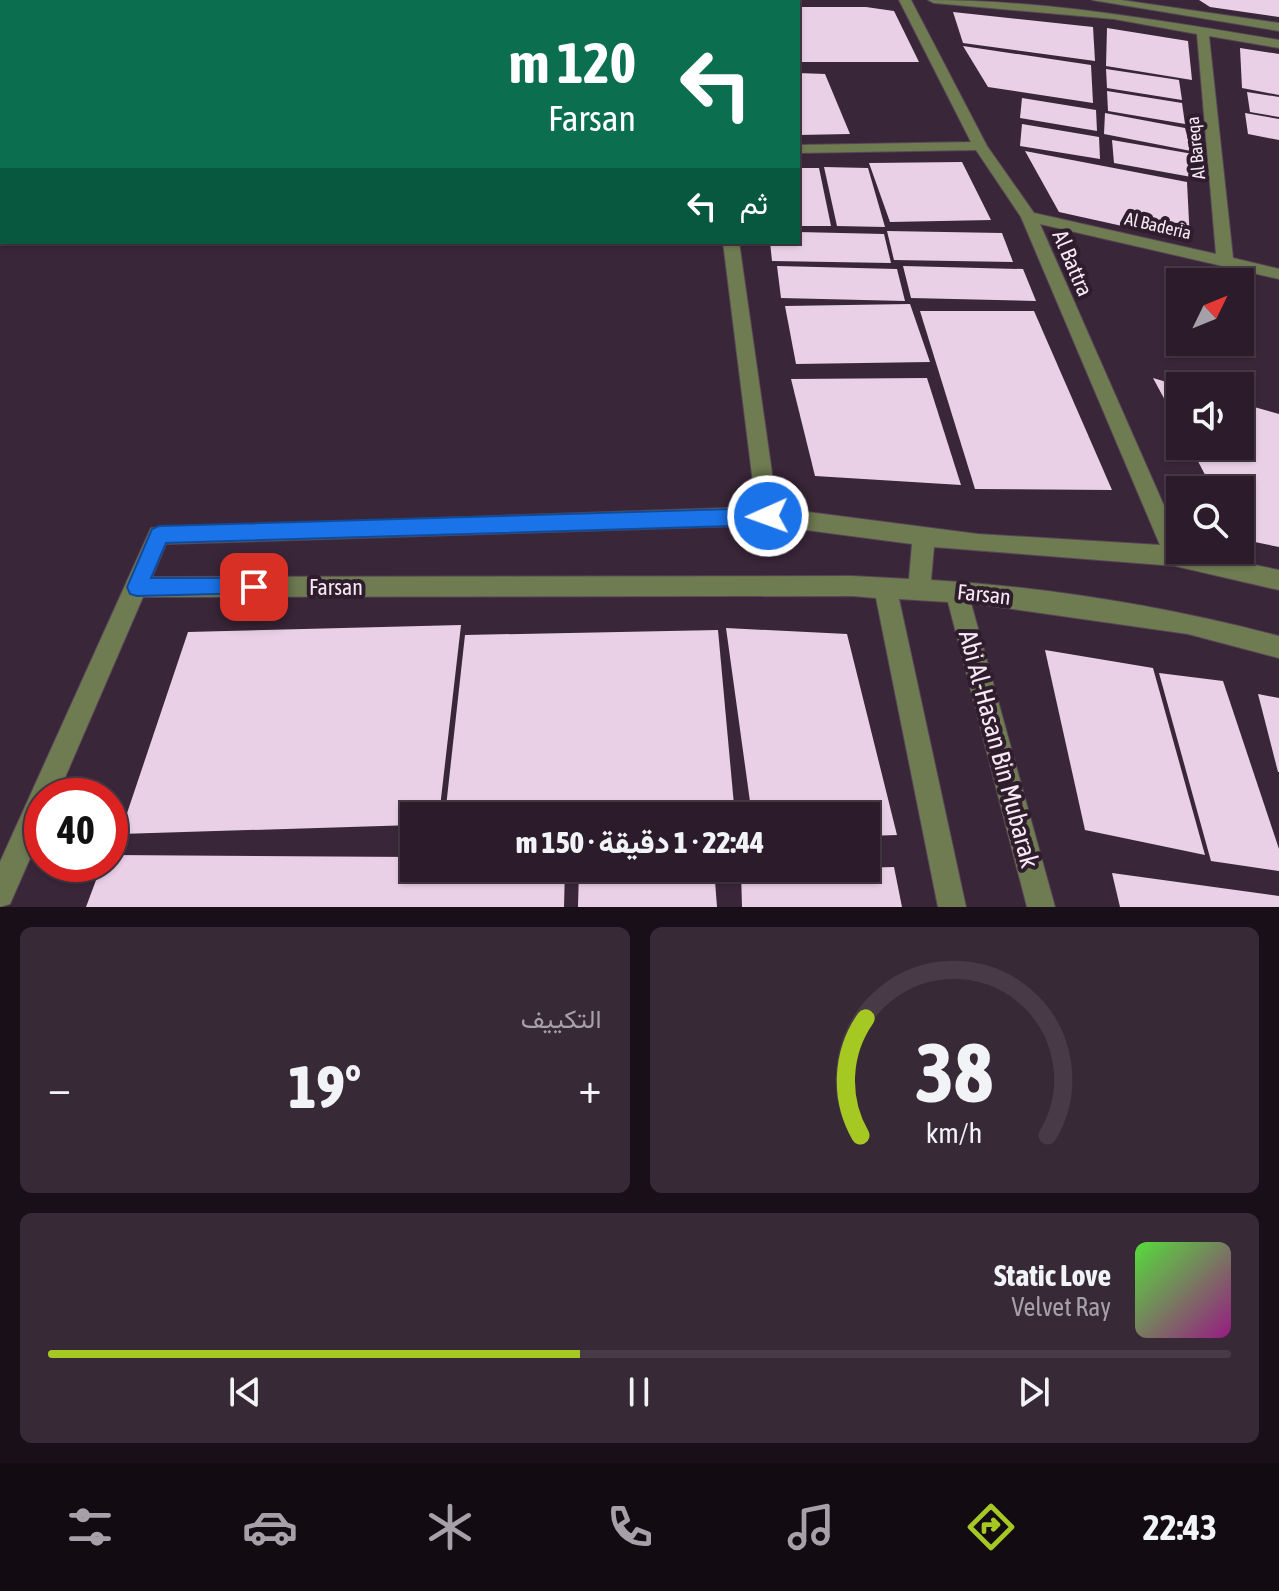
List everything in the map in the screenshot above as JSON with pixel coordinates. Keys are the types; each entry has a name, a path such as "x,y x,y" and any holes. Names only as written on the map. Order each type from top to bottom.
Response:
{"street":[{"name":"Al Battra","path":"905,0 980,146 1029,217 1166,535"},
{"path":"934,0 1114,16 1279,44"},
{"path":"1098,0 1163,4 1279,27"},
{"name":"Al Bareqa","path":"1203,31 1225,261"},
{"path":"800,149 980,146"},
{"name":"Al Baderia","path":"1029,217 1279,274"},
{"path":"731,244 768,516"},
{"path":"52,778 159,535 768,516 978,543 1166,555"},
{"path":"919,589 924,535"},
{"path":"1210,564 1279,580"},
{"name":"Farsan","path":"137,587 885,587 956,590 1188,623 1279,647"},
{"path":"885,587 952,907"},
{"name":"Abi Al-Hasan Bin Mubarak","path":"956,590 1041,907"},
{"path":"0,894 24,840"}],"building":[{"path":"1199,0 1279,0 1279,17 1210,7"},
{"path":"800,7 866,7 894,11 919,62 800,62"},
{"path":"953,12 1093,27 1095,61 963,43"},
{"path":"1107,28 1188,41 1192,80 1106,66"},
{"path":"963,46 1091,65 1093,103 988,87"},
{"path":"1240,48 1279,54 1279,95 1242,88"},
{"path":"1106,69 1179,80 1182,100 1107,88"},
{"path":"800,73 825,74 850,134 800,135"},
{"path":"1107,91 1182,103 1185,124 1108,111"},
{"path":"1247,92 1279,97 1279,117 1250,112"},
{"path":"1022,98 1096,110 1097,131 1020,118"},
{"path":"1105,113 1185,128 1191,151 1104,134"},
{"path":"1245,113 1279,119 1279,140 1248,134"},
{"path":"1022,124 1099,137 1100,159 1020,146"},
{"path":"1112,140 1193,154 1197,178 1114,163"},
{"path":"1025,151 1187,182 1190,241 1059,212"},
{"path":"962,162 991,220 890,222 869,163"},
{"path":"824,167 868,168 885,227 837,226"},
{"path":"800,168 819,168 831,226 800,226"},
{"path":"887,231 1002,233 1013,262 894,260"},
{"path":"800,232 884,234 891,263 772,261 770,244 800,244"},
{"path":"777,266 897,269 905,301 781,298"},
{"path":"903,266 1023,269 1036,301 911,298"},
{"path":"910,304 930,362 796,364 785,306"},
{"path":"920,311 1034,311 1112,490 975,489"},
{"path":"927,378 961,485 815,476 791,379"},
{"path":"1153,378 1166,382 1166,402"},
{"path":"1254,407 1279,414 1279,547 1254,542 1254,476 1206,476 1197,460 1254,460"},
{"path":"461,625 441,802 400,802 400,825 128,834 128,810 188,632"},
{"path":"726,628 847,634 897,835 880,836 880,802 750,802"},
{"path":"718,630 734,802 447,802 465,635"},
{"path":"1045,650 1153,668 1205,855 1085,830"},
{"path":"1159,673 1223,681 1279,849 1279,871 1211,861"},
{"path":"1258,694 1279,698 1279,772 1278,772"},
{"path":"128,855 400,857 400,882 565,882 564,907 86,907 95,882 128,882"},
{"path":"880,867 894,867 902,907 742,907 741,882 880,882"},
{"path":"1112,873 1279,896 1279,907 1120,907"},
{"path":"579,882 715,882 717,907 578,907"}],"route":[{"path":"254,587 137,587 159,535 768,516"}]}
